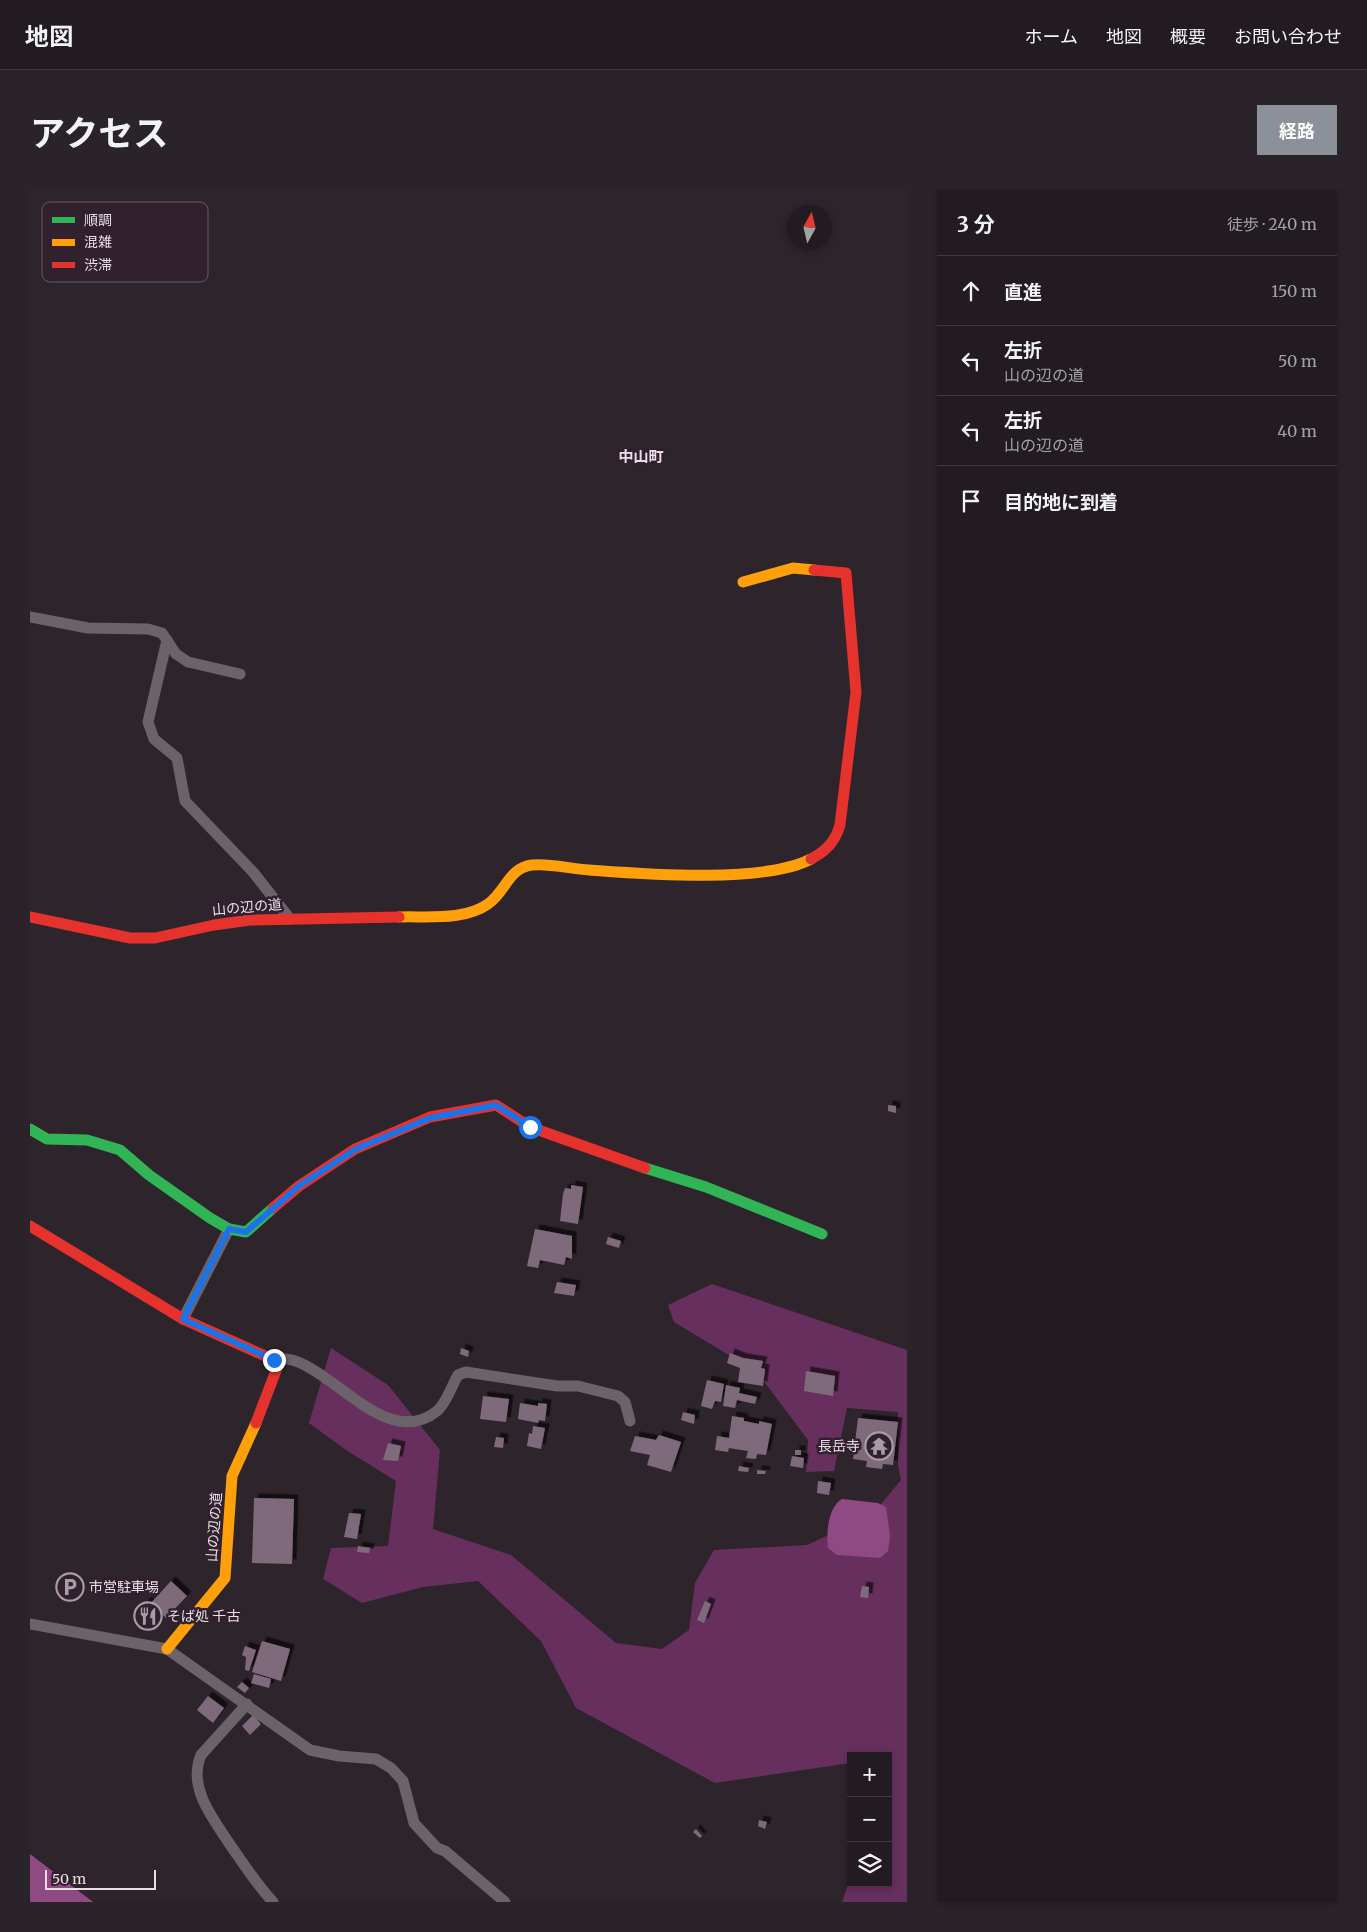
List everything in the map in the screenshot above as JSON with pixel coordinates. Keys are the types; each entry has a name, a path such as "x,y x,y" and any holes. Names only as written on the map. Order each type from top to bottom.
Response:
{"street":[{"path":"290,920 452,916 473,911 491,903 512,873 522,867 544,864 585,870 683,874 769,872 809,861 822,854 840,830 856,692 846,573 793,568 743,582"},
{"path":"30,616 88,628 148,629 162,633 176,654 188,662 240,674"},
{"name":"山の辺の道","path":"167,640 148,722 154,739 177,758 185,801 253,872 290,920"},
{"name":"山の辺の道","path":"30,917 130,938 155,938 250,920 290,920"},
{"path":"30,1129 47,1139 87,1140 120,1150 170,1191 229,1229 246,1232 299,1186 356,1149 430,1118 496,1105 530,1127 618,1160 706,1187 822,1234"},
{"path":"30,1226 183,1319 274,1360 284,1357 297,1360 365,1406 383,1415 407,1423 438,1410 458,1375 466,1372 547,1385 578,1386 618,1396 625,1402 630,1420"},
{"path":"183,1319 229,1229"},
{"name":"山の辺の道","path":"167,1649 225,1578 232,1476 255,1427 274,1376 276,1368 274,1360"},
{"path":"30,1624 167,1649 310,1750 339,1756 376,1759 392,1768 404,1781 414,1822 437,1848 445,1851 504,1902"},
{"path":"246,1704 201,1755 197,1763 197,1773 205,1806 213,1823 258,1885 273,1902"}],"shaded area":[{"path":"712,1284 907,1350 907,1902 842,1902 847,1887 892,1887 892,1752 847,1752 847,1764 715,1783 576,1708 541,1641 478,1581 423,1587 362,1603 323,1579 331,1548 388,1546 396,1481 346,1450 309,1423 331,1348 388,1385 440,1450 433,1529 511,1555 616,1643 662,1649 689,1630 695,1583 714,1550 807,1545 872,1515 901,1480 898,1466 898,1412 847,1408 834,1471 806,1472 808,1440 757,1372 674,1322 668,1305"},
{"path":"842,1499 878,1503 886,1507 890,1536 888,1551 880,1558 837,1555 828,1548 827,1535 831,1514 837,1503"},
{"path":"30,1854 93,1902 30,1902"}],"building":[{"path":"888,1105 896,1106 896,1113 888,1111"},
{"path":"571,1185 583,1187 578,1224 560,1221 563,1194 565,1188 571,1189"},
{"path":"535,1229 572,1236 572,1259 566,1257 564,1265 540,1260 538,1268 527,1266"},
{"path":"608,1237 621,1241 619,1248 606,1244"},
{"path":"557,1282 576,1285 574,1296 554,1293"},
{"path":"461,1348 469,1351 468,1357 460,1354"},
{"path":"730,1353 743,1358 763,1361 761,1368 765,1369 763,1386 738,1382 740,1368 727,1363"},
{"path":"806,1371 835,1376 833,1396 804,1391"},
{"path":"707,1380 724,1384 721,1402 715,1401 712,1409 701,1406"},
{"path":"726,1385 740,1388 739,1393 757,1397 755,1404 737,1400 735,1408 723,1406"},
{"path":"483,1396 509,1399 506,1422 480,1419"},
{"path":"520,1403 538,1406 538,1403 547,1404 545,1421 539,1420 538,1423 518,1419"},
{"path":"683,1412 695,1415 694,1424 681,1420"},
{"path":"732,1416 759,1424 759,1421 772,1424 766,1455 757,1454 756,1459 746,1458 748,1451 729,1448 728,1452 715,1450 717,1436 729,1438"},
{"path":"858,1418 898,1422 893,1465 883,1464 882,1469 866,1467 867,1461 853,1459"},
{"path":"533,1426 545,1428 541,1449 527,1446 529,1433 532,1434"},
{"path":"659,1435 681,1442 671,1472 647,1465 650,1455 630,1451 635,1436 656,1440"},
{"path":"496,1437 504,1438 503,1448 494,1447"},
{"path":"388,1443 401,1446 398,1461 383,1460"},
{"path":"795,1450 801,1450 801,1455 795,1455"},
{"path":"792,1456 804,1458 803,1468 790,1466"},
{"path":"739,1466 749,1468 748,1472 738,1471"},
{"path":"757,1470 766,1471 765,1474 757,1474"},
{"path":"818,1481 831,1483 829,1495 817,1493"},
{"path":"254,1498 294,1499 292,1564 252,1563"},
{"path":"349,1513 361,1514 357,1539 344,1537"},
{"path":"358,1546 370,1548 369,1553 357,1552"},
{"path":"171,1581 187,1596 166,1618 162,1614 152,1627 151,1625 148,1629 143,1627 134,1615 147,1601 150,1604"},
{"path":"862,1586 869,1587 868,1598 860,1597"},
{"path":"705,1601 711,1604 704,1623 697,1620"},
{"path":"262,1641 290,1649 281,1681 252,1672"},
{"path":"245,1646 256,1650 249,1671 245,1670 246,1657 242,1655"},
{"path":"254,1674 271,1679 269,1688 251,1683"},
{"path":"242,1682 249,1688 245,1693 237,1687"},
{"path":"208,1696 224,1708 213,1723 197,1710"},
{"path":"253,1715 261,1724 250,1735 242,1726"},
{"path":"759,1820 767,1822 765,1829 758,1826"},
{"path":"696,1829 702,1836 700,1838 693,1832"}],"traffic: fast":[{"path":"30,1129 47,1139 87,1140 120,1150 149,1175 210,1218 229,1229 246,1232 273,1208"},
{"path":"645,1168 706,1187 822,1234"}],"traffic: slow":[{"path":"743,582 793,568 814,570"},
{"path":"399,917 445,916 468,913 488,904 512,875 524,867 532,865 671,875 734,875 790,867 811,859"},
{"path":"167,1649 225,1578 232,1476 256,1423"}],"traffic: jam":[{"path":"811,859 829,845 840,825 856,692 846,573 814,570"},
{"path":"30,917 130,938 155,938 214,925 250,920 399,917"},
{"path":"273,1208 299,1186 355,1149 430,1117 496,1105 530,1127 645,1168"},
{"path":"30,1226 183,1319 274,1360 277,1368 256,1423"}],"place":[{"name":"長岳寺","path":"879,1446"},
{"name":"市営駐車場","path":"70,1587"},
{"name":"そば処 千古","path":"148,1616"}],"district":[{"name":"中山町","path":"641,456"}],"route":[{"path":"274,1360 183,1319 229,1229 246,1232 299,1186 356,1149 430,1118 496,1105 530,1127"}]}
